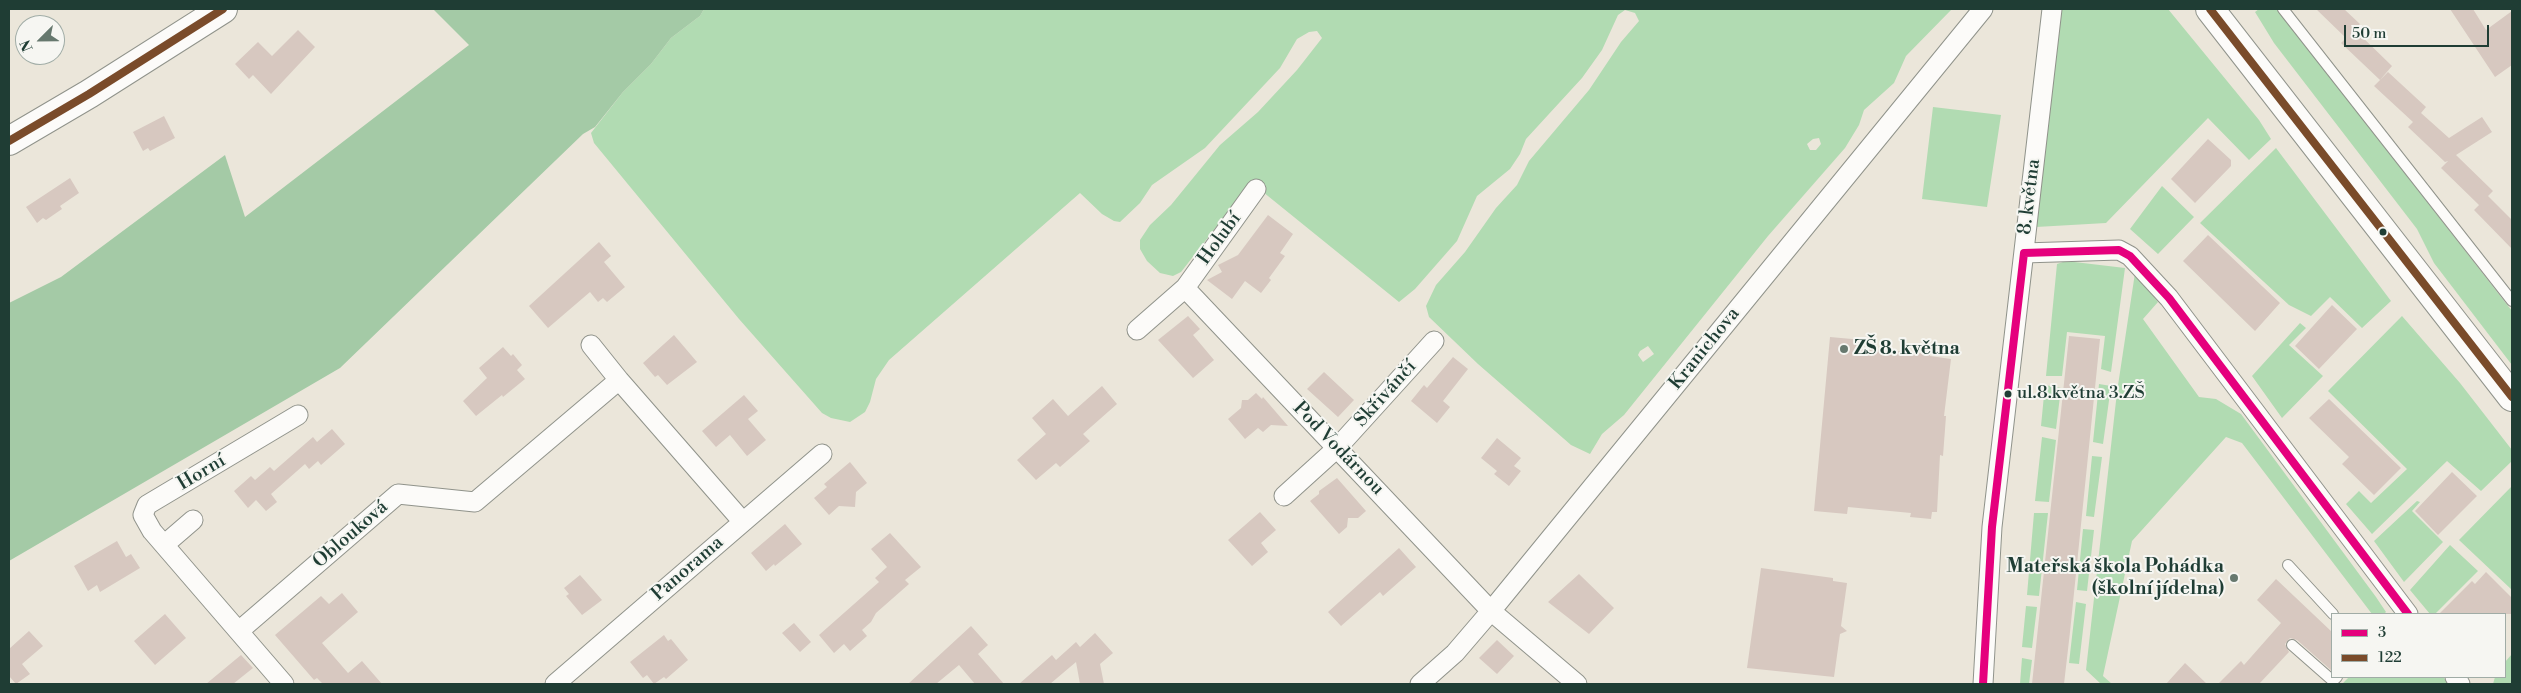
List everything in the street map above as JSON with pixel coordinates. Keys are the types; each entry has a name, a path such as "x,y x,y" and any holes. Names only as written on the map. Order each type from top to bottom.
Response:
{"main road":[{"path":"9,141 89,94 223,9"},
{"path":"2210,9 2512,398"}],"street":[{"name":"Kranichova","path":"1420,684 1455,653 1491,610 1983,9"},
{"name":"8. května","path":"1982,684 1992,527 2052,9"},
{"name":"Holubí","path":"1137,330 1185,288 1256,189"},
{"path":"2024,254 2119,250 2130,256 2169,298 2402,612"},
{"name":"Pod Vodárnou","path":"1185,288 1491,610 1577,684"},
{"name":"Skřivánčí","path":"1284,496 1337,448 1434,341"},
{"path":"591,345 619,380 743,522"},
{"name":"Oblouková","path":"239,631 398,494 475,502 619,380"},
{"name":"Horní","path":"284,684 164,546 142,515 147,505 298,415"},
{"name":"Panorama","path":"555,684 822,454"},
{"name":"Horní","path":"164,546 193,520"}],"lane":[{"path":"2283,9 2512,301"},
{"path":"2288,565 2332,613"},
{"path":"2292,645 2333,681 2336,678"}],"green space":[{"path":"433,9 704,9 700,16 671,38 651,64 623,92 595,127 583,134 340,368 9,561 9,303 61,277 225,155 245,217 469,45"},
{"path":"704,9 1952,9 1906,56 1894,83 1864,110 1859,125 1845,148 1768,236 1624,415 1602,434 1590,454 1571,445 1478,364 1429,317 1426,306 1436,285 1465,252 1496,208 1517,185 1529,161 1589,90 1621,42 1639,21 1635,13 1625,10 1618,15 1602,50 1582,78 1526,139 1520,154 1510,169 1477,196 1457,241 1415,289 1399,302 1263,192 1249,185 1181,272 1173,276 1160,273 1147,261 1140,249 1140,240 1150,225 1171,205 1220,145 1258,112 1297,70 1322,38 1317,31 1309,32 1297,39 1280,68 1205,148 1152,185 1140,203 1120,222 1114,221 1102,214 1080,193 889,360 876,379 870,402 865,412 850,422 831,418 822,413 739,319 594,143 591,133 623,92 651,64 671,38 700,16","holes":["1819,138 1821,144 1816,150 1810,150 1807,144 1813,139","1648,346 1654,354 1643,362 1638,355 1640,351"]},
{"path":"2061,9 2168,9 2259,120 2271,139 2249,160 2208,118 2106,223 2036,227"},
{"path":"2259,9 2277,9 2512,311 2512,365 2434,263 2417,229 2274,43 2255,12"},
{"path":"1933,107 2001,115 1987,207 1922,199"},
{"path":"2276,148 2391,301 2362,328 2330,297 2311,316 2289,305 2200,223"},
{"path":"2162,186 2194,217 2158,254 2130,229"},
{"path":"2066,261 2125,268 2111,372 2101,369 2105,336 2067,332 2062,376 2046,376 2057,264"},
{"path":"2135,273 2158,302 2143,319 2199,397 2216,399 2241,414 2386,612 2371,613 2242,443 2226,437 2132,541 2103,676 2112,684 2101,684 2086,670 2117,392"},
{"path":"2402,316 2460,383 2512,450 2512,461 2481,491 2447,461 2372,534 2346,504 2359,491 2371,503 2407,469 2328,391"},
{"path":"2300,323 2306,328 2289,345 2323,376 2282,418 2252,376"},
{"path":"2099,384 2111,386 2103,444 2093,442"},
{"path":"2045,385 2061,388 2056,429 2041,426"},
{"path":"2042,437 2056,440 2049,502 2035,501"},
{"path":"2092,456 2102,457 2094,517 2086,516"},
{"path":"2512,486 2512,590 2459,540"},
{"path":"2417,501 2420,502 2412,511 2443,542 2404,582 2374,541"},
{"path":"2034,513 2048,513 2039,596 2027,595"},
{"path":"2083,529 2094,530 2087,591 2077,590"},
{"path":"2450,545 2478,571 2436,613 2429,613 2410,590"},
{"path":"2076,602 2086,604 2079,664 2069,663"},
{"path":"2026,606 2037,607 2032,648 2022,647"},
{"path":"2512,654 2512,684 2493,684 2495,678 2506,678 2506,661"},
{"path":"2022,658 2032,660 2029,684 2020,684"},
{"path":"2348,678 2444,678 2449,684 2342,684"}],"building":[{"path":"2316,9 2344,9 2360,24 2352,32 2355,30 2392,66 2380,80 2341,43 2346,38"},
{"path":"2450,9 2473,9 2486,30 2512,11 2512,65 2495,77"},
{"path":"298,30 315,47 271,94 253,75 249,79 235,64 258,42 272,56"},
{"path":"2388,72 2426,107 2421,113 2449,138 2482,117 2492,132 2456,155 2493,191 2488,196 2512,220 2512,249 2474,210 2479,205 2441,168 2448,161 2445,162 2408,127 2413,122 2374,86"},
{"path":"164,116 175,138 150,151 148,148 143,151 133,132"},
{"path":"2208,139 2231,160 2231,166 2195,203 2171,179"},
{"path":"70,178 79,193 60,206 62,209 46,220 43,218 37,223 26,207"},
{"path":"1268,215 1293,234 1280,253 1285,256 1261,293 1245,281 1232,299 1207,280 1222,272 1218,265 1238,255"},
{"path":"2208,235 2280,303 2255,331 2183,261"},
{"path":"599,242 611,256 604,262 625,287 607,302 603,298 598,302 590,292 548,328 529,306"},
{"path":"2332,305 2357,329 2319,369 2295,346"},
{"path":"1188,316 1200,329 1193,335 1214,360 1193,378 1158,340"},
{"path":"674,335 697,362 667,385 658,375 655,377 643,363"},
{"path":"2069,336 2100,339 2070,632 2064,684 2032,684"},
{"path":"1830,337 1863,340 1862,348 1930,354 1930,356 1951,359 1944,416 1946,416 1943,456 1940,455 1937,512 1932,512 1931,519 1910,517 1911,513 1848,507 1847,514 1814,511"},
{"path":"503,347 511,356 513,354 522,365 517,370 525,379 476,416 463,401 487,378 479,368"},
{"path":"1453,357 1468,369 1443,401 1450,407 1437,423 1411,401 1424,385 1427,388"},
{"path":"1324,372 1354,400 1338,417 1307,389"},
{"path":"1102,386 1117,404 1083,434 1090,441 1060,467 1056,463 1036,480 1017,460 1046,434 1032,418 1053,399 1068,416"},
{"path":"1256,393 1262,399 1263,397 1288,426 1271,425 1263,432 1258,428 1245,439 1228,419 1241,408 1242,400 1248,400"},
{"path":"744,395 758,411 748,419 766,440 747,456 730,435 716,447 702,431"},
{"path":"2329,399 2401,468 2374,495 2342,464 2349,457 2309,418"},
{"path":"332,429 345,444 321,465 318,461 309,469 305,464 271,494 277,502 266,511 256,500 248,508 234,491 251,476 255,480 270,467 274,471 313,437 317,442"},
{"path":"1497,438 1521,458 1514,466 1521,471 1509,486 1494,474 1497,471 1481,458"},
{"path":"850,462 867,483 856,492 855,507 839,506 829,515 814,498 827,487 824,484"},
{"path":"2452,472 2477,496 2438,535 2415,511"},
{"path":"1337,478 1366,511 1358,518 1348,518 1347,527 1339,534 1310,501 1319,494 1319,491"},
{"path":"1260,512 1276,530 1261,543 1268,552 1252,566 1228,540"},
{"path":"785,524 802,544 766,571 751,553"},
{"path":"890,533 921,567 905,580 909,584 876,613 871,622 862,630 867,636 850,651 844,644 834,653 819,635 879,582 875,578 887,567 871,549"},
{"path":"117,541 126,557 131,554 140,568 100,592 97,585 88,591 74,566"},
{"path":"1399,548 1416,567 1383,596 1380,592 1341,626 1328,612"},
{"path":"1761,568 1833,578 1833,581 1847,583 1841,626 1847,631 1840,634 1834,677 1747,668"},
{"path":"2486,572 2512,598 2512,614 2440,613 2472,581 2475,584"},
{"path":"1579,574 1614,608 1589,634 1548,602"},
{"path":"580,575 602,600 582,615 566,596 569,594 564,588"},
{"path":"2276,579 2331,631 2331,670 2297,640 2290,638 2285,644 2289,652 2259,684 2218,684 2241,661 2244,665 2281,623 2257,600"},
{"path":"342,593 358,612 322,643 348,673 362,661 382,684 323,684 317,678 314,680 275,635 321,596 329,604"},
{"path":"165,614 186,638 155,665 134,641"},
{"path":"794,623 811,642 800,652 782,633"},
{"path":"971,626 988,645 978,654 1004,684 975,684 959,665 936,684 908,684"},
{"path":"29,631 43,646 22,664 30,674 16,684 9,676 9,649"},
{"path":"1095,633 1113,653 1100,664 1104,684 1080,684 1076,662 1050,684 1019,684 1052,655 1056,660 1076,642 1080,647"},
{"path":"664,635 668,641 671,639 688,660 666,679 664,677 654,684 647,675 643,678 630,662"},
{"path":"1497,640 1514,656 1497,674 1479,658"},
{"path":"241,655 253,668 233,684 206,684"},
{"path":"2185,663 2207,684 2166,684"}],"transit line":[{"name":"122","path":"9,141 89,94 223,9"},
{"name":"122","path":"2210,9 2512,397"},
{"name":"3","path":"1983,684 1992,527 2024,253 2119,250 2130,256 2169,298 2407,613"}],"place":[{"name":"ZŠ 8. května","path":"1844,349"},
{"name":"ul.8.května 3.ZŠ","path":"2008,394"},
{"name":"Mateřská škola Pohádka (školní jídelna)","path":"2234,578"}]}
